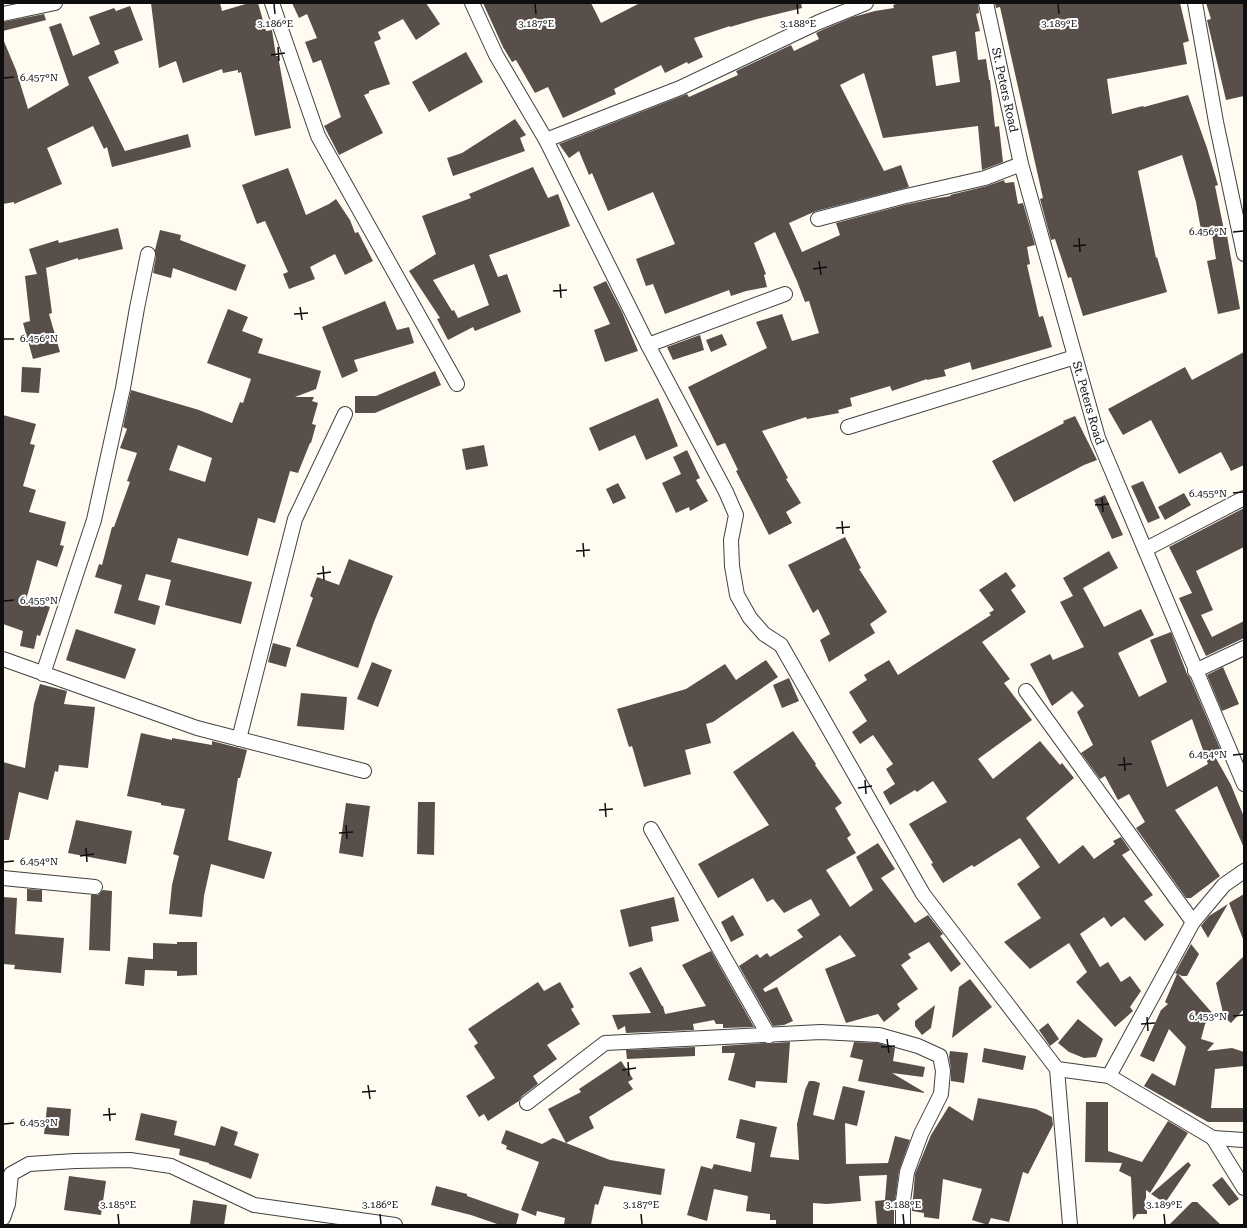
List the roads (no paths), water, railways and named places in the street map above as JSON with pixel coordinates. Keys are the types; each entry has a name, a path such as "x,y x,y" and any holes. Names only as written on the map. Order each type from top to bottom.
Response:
{"street":[{"path":"3,14 55,3"},
{"path":"272,3 318,136 457,384"},
{"path":"472,3 496,55 546,140 648,345 726,492 736,515 731,540 732,566 737,594 750,618 764,634 781,645 923,894 1057,1069 1070,1225"},
{"path":"546,140 680,88 819,22 866,3"},
{"name":"St. Peters Road","path":"986,3 1021,164 1098,438 1146,549 1195,671 1244,784"},
{"path":"1195,3 1216,122 1244,254"},
{"path":"818,219 902,197 985,178 1021,164"},
{"path":"43,674 94,520 123,388 148,254"},
{"path":"648,345 785,294"},
{"path":"848,428 1075,357"},
{"path":"238,739 295,519 345,414"},
{"path":"1146,549 1244,498"},
{"path":"1195,671 1244,648"},
{"path":"3,659 197,728 364,771"},
{"path":"1026,691 1193,922"},
{"path":"652,829 770,1036"},
{"path":"1109,1076 1193,922 1224,885 1244,871"},
{"path":"3,878 95,887"},
{"path":"527,1103 605,1044 631,1041 770,1036 822,1032 879,1035 918,1046 940,1056 943,1071 941,1094 921,1134 907,1172 903,1201 903,1225"},
{"path":"1057,1069 1109,1076 1213,1138 1244,1140"},
{"path":"1213,1138 1244,1188"},
{"path":"3,1218 8,1204 11,1174 29,1164 130,1160 171,1166 254,1205 395,1225"}]}
